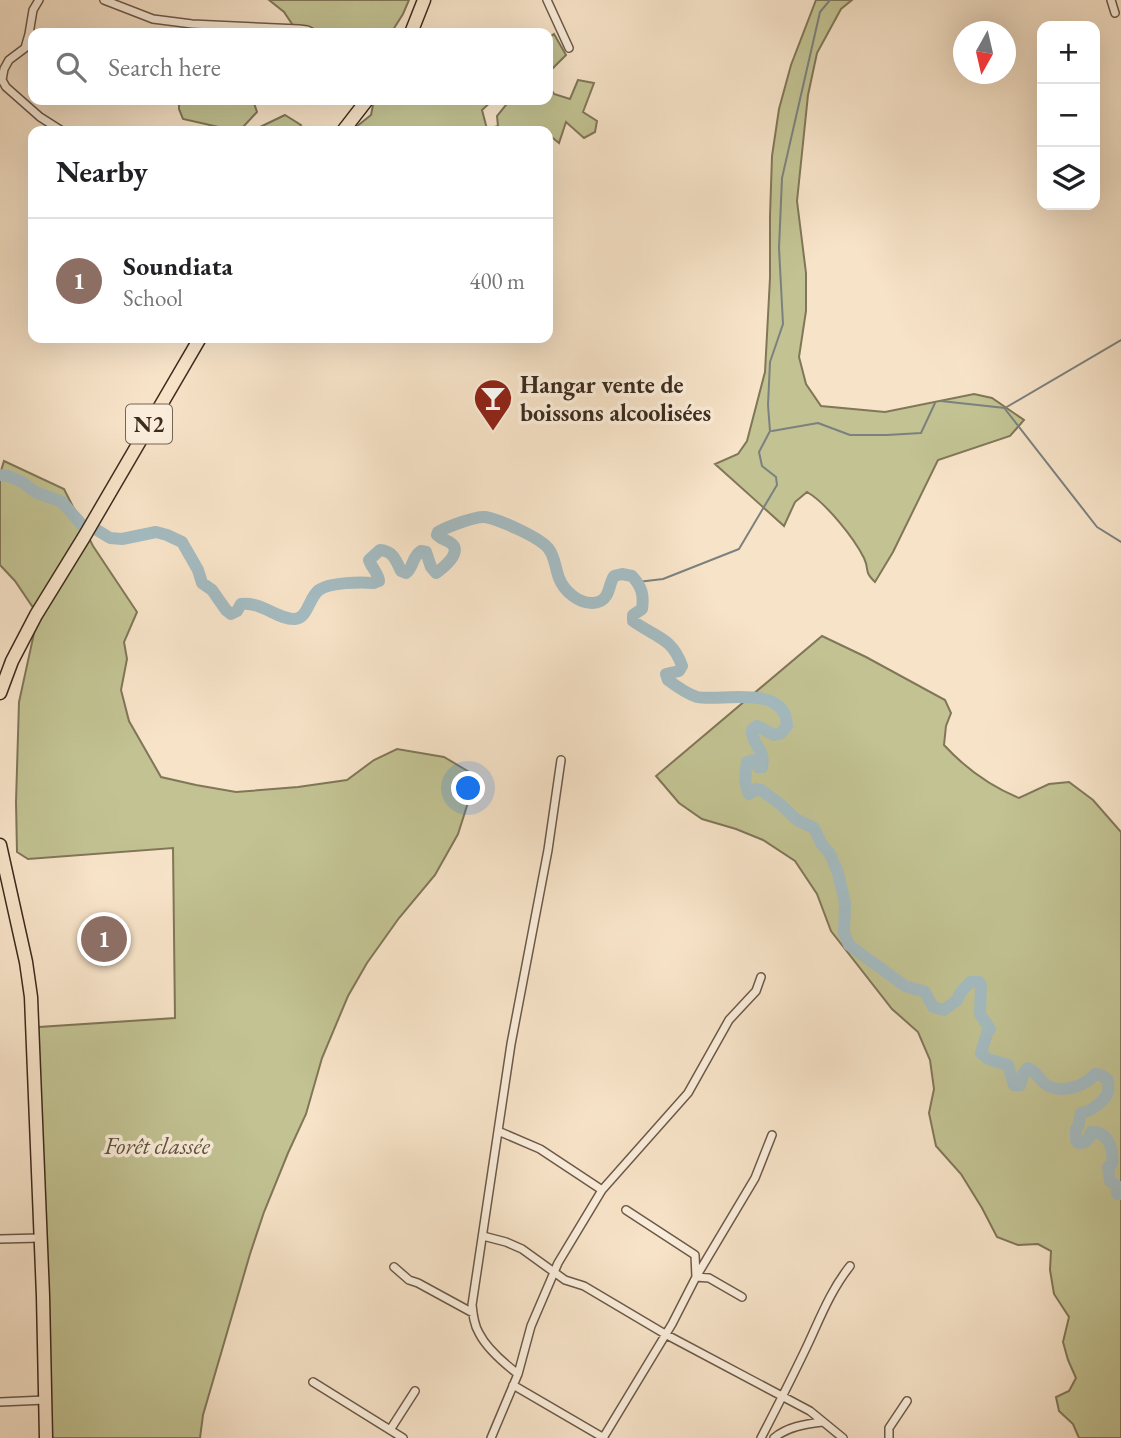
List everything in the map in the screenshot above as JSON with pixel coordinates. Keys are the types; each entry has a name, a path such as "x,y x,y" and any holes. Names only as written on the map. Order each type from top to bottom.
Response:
{"highway":[{"path":"413,28 424,0"},
{"path":"346,126 363,105"},
{"name":"N2","path":"0,693 6,659 84,537 197,343"},
{"path":"0,845 31,997 46,1438"}],"street":[{"path":"30,28 38,0"},
{"path":"104,0 153,19 192,24 278,28"},
{"path":"547,0 569,48"},
{"path":"1111,0 1115,13"},
{"path":"28,38 25,48 9,60 2,80 14,95 54,126"},
{"path":"518,1374 503,1363 479,1334 472,1305 511,1044 548,850 561,760"},
{"path":"491,1438 518,1374 530,1326 554,1272 601,1191 688,1093 729,1020 756,991 761,977"},
{"path":"498,1131 540,1149 601,1191"},
{"path":"513,1385 603,1438 755,1178 772,1135"},
{"path":"626,1210 695,1255 696,1277"},
{"path":"482,1236 522,1249 565,1280 584,1286 665,1334 810,1411 843,1438"},
{"path":"0,1239 40,1238"},
{"path":"761,1438 826,1303 850,1266"},
{"path":"394,1267 409,1280 473,1313"},
{"path":"696,1277 709,1278 742,1297"},
{"path":"313,1382 403,1438"},
{"path":"390,1430 415,1391"},
{"path":"0,1402 45,1400"},
{"path":"889,1438 889,1428 907,1401"},
{"path":"774,1438 782,1432 808,1423 822,1422"}],"green space":[{"path":"269,0 409,0 394,28 295,28 284,12"},
{"path":"816,0 852,0 841,9 817,53 808,95 797,201 806,273 806,311 799,357 806,384 821,406 885,412 974,394 992,398 1024,420 1010,436 938,460 893,552 875,582 869,575 864,558 854,541 831,512 814,497 807,492 795,502 784,526 715,464 738,454 747,441 765,372 772,156 779,109 791,65"},
{"path":"553,35 566,55 553,68"},
{"path":"578,80 594,83 583,112 597,121 595,132 584,138 566,122 559,143 553,138 553,126 498,126 497,116 506,105 553,105 553,92 570,99"},
{"path":"179,105 255,105 257,112 244,126 214,126 183,119"},
{"path":"373,105 488,105 482,110 486,126 357,126 371,115"},
{"path":"285,115 301,125 300,126 262,126"},
{"name":"Forêt classée","path":"4,461 64,489 93,546 137,612 124,642 127,659 121,690 129,721 161,777 236,792 298,787 347,780 374,760 397,749 444,757 471,773 472,790 458,834 435,875 399,918 367,963 348,996 322,1058 306,1114 264,1212 250,1254 203,1415 200,1438 41,1438 30,1052 39,1027 175,1018 173,848 28,859 17,852 19,702 38,615 15,581 0,565 0,474"},
{"path":"822,636 945,700 951,713 946,726 944,745 988,782 1019,798 1049,784 1069,782 1093,800 1121,832 1121,1438 1079,1438 1073,1424 1059,1411 1056,1397 1069,1391 1076,1378 1063,1342 1069,1317 1054,1294 1050,1270 1051,1251 1038,1244 1018,1245 997,1237 961,1174 936,1146 929,1113 934,1089 930,1060 918,1032 892,1009 831,931 817,894 795,861 763,840 702,819 679,803 656,776"}],"waterway":[{"path":"638,582 663,579 739,549 777,485 776,477 762,466 759,452 770,431 770,362 783,324 779,248 782,178 820,12 830,0"},
{"path":"941,401 1005,408 1121,340"},
{"path":"772,431 818,423 850,435 921,433 935,403"},
{"path":"1005,409 1097,527 1121,542"},
{"path":"0,475 22,482 35,492 62,502 82,525 110,538 122,539 156,532 182,542 198,570 202,583 212,590 231,614 237,611 241,604 248,604 289,619 299,618 316,593 324,587 379,581 369,560 380,550 391,554 401,571 406,573 418,554 421,551 426,552 436,573 455,552 452,544 439,537 438,532 480,517 491,518 528,534 548,548 564,587 582,601 600,601 605,598 614,576 632,576 643,599 642,609 633,615 633,621 668,643 682,666 679,671 666,674 668,680 697,697 764,699 776,704 784,713 787,726 781,733 774,735 757,726 752,730 763,761 762,767 758,767 754,760 747,762 746,787 749,794 756,789 761,790 797,820 814,828 838,873 845,903 844,933 849,945 905,986 925,992 933,1007 944,1010 957,1000 970,982 979,982 980,1014 990,1029 981,1053 988,1059 1008,1065 1014,1085 1020,1085 1028,1068 1050,1087 1064,1089 1078,1086 1095,1074 1108,1080 1108,1092 1104,1099 1081,1113 1076,1140 1078,1143 1085,1142 1091,1132 1097,1132 1106,1138 1112,1153 1112,1164 1108,1167 1110,1181 1117,1186 1117,1194 1121,1194"}],"place":[{"name":"Hangar vente de boissons alcoolisées","path":"493,432"},
{"name":"Soundiata","path":"104,939"}]}
